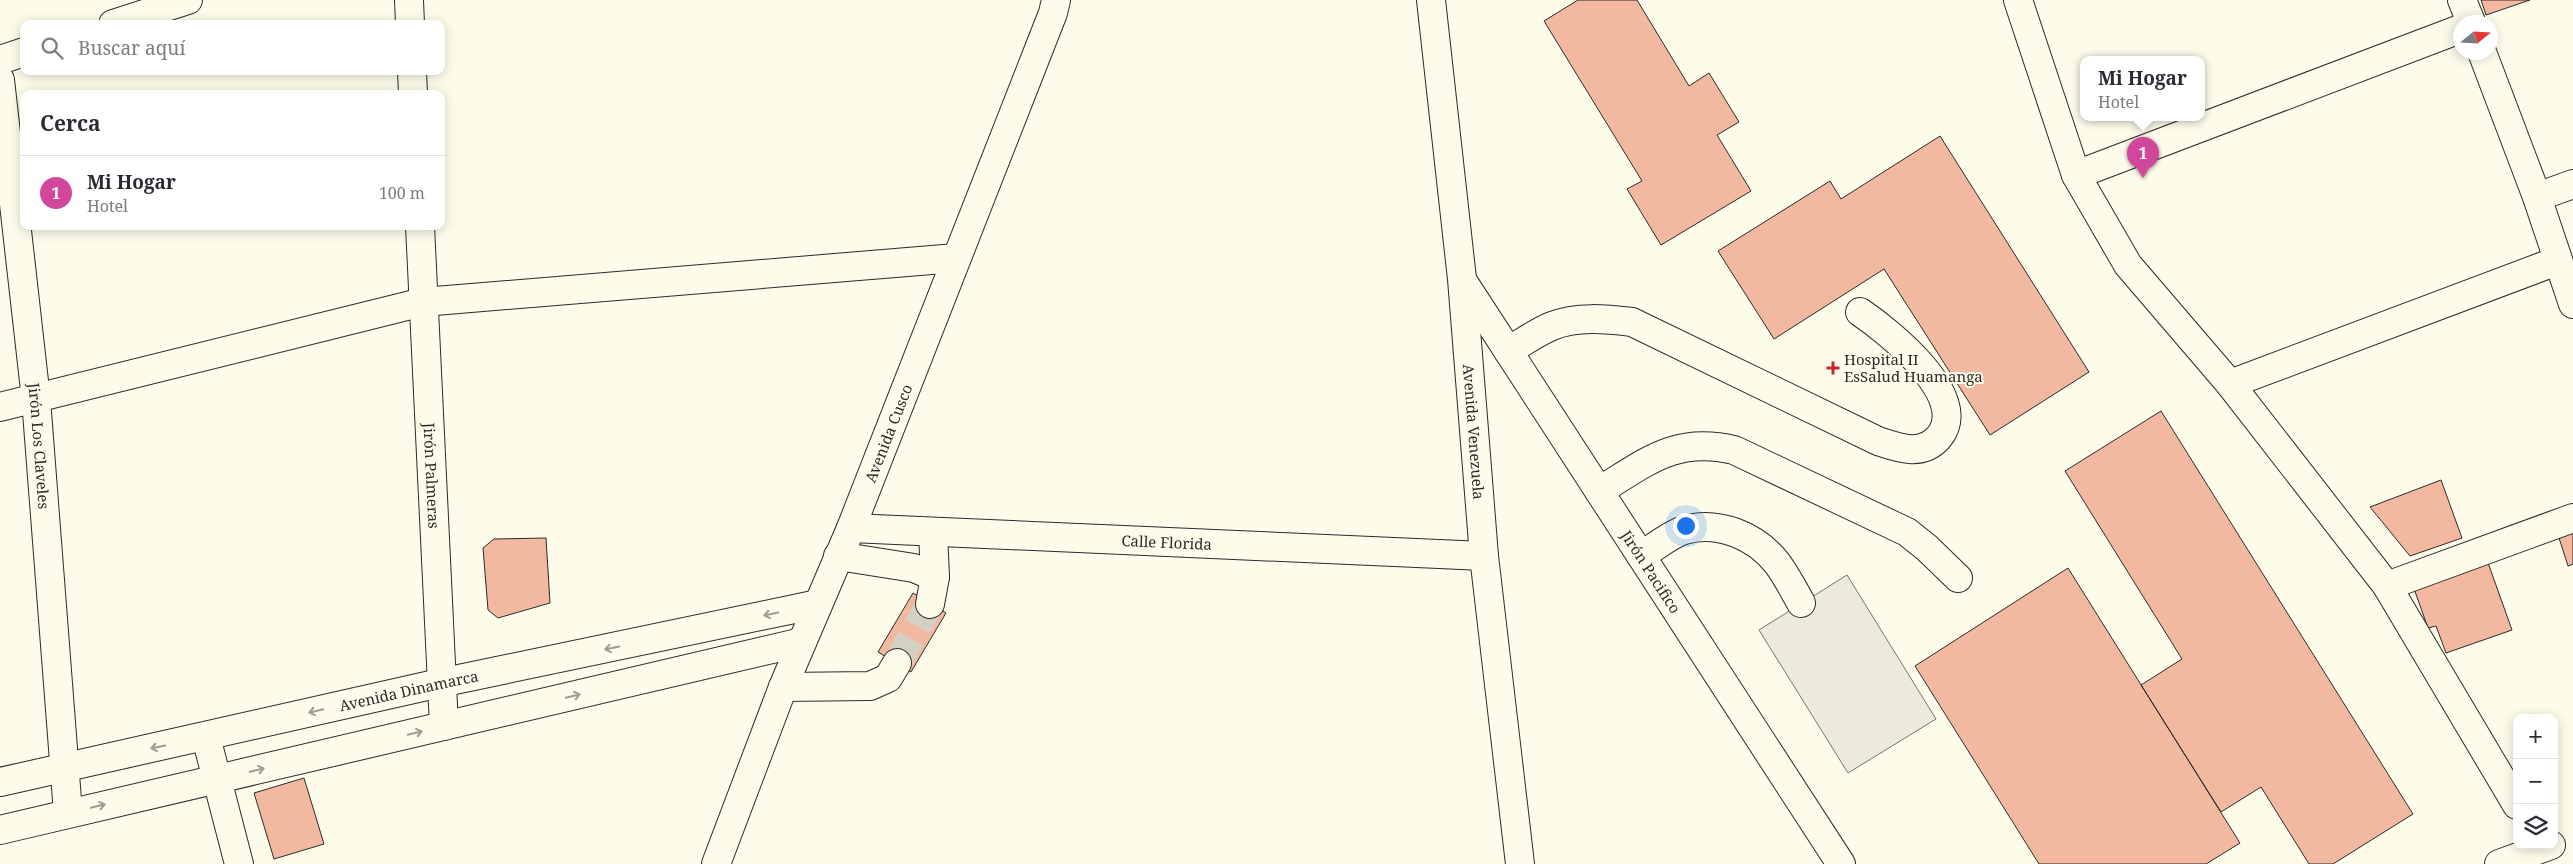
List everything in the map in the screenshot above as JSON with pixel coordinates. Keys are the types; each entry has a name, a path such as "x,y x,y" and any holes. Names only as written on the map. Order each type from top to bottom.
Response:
{"main road":[{"path":"126,20 188,0"},
{"path":"409,0 410,20"},
{"name":"Avenida Cusco","path":"716,864 783,687 851,528 1053,13 1056,0"},
{"name":"Avenida Venezuela","path":"1431,0 1462,279 1484,556 1520,864"},
{"path":"2018,0 2076,175 2128,265 2230,384 2387,586 2516,804"},
{"path":"2462,0 2468,15"},
{"path":"2076,175 2453,33"},
{"path":"0,60 20,53"},
{"path":"2485,60 2537,197 2573,304"},
{"path":"412,75 413,90"},
{"name":"Jirón Los Claveles","path":"0,80 36,399 68,813"},
{"path":"2537,197 2573,184"},
{"name":"Jirón Palmeras","path":"420,230 440,683 444,726"},
{"path":"0,407 423,302 956,258"},
{"path":"2230,384 2557,261"},
{"name":"Jirón Pacifico","path":"1462,279 1840,864"},
{"path":"1508,351 1552,326 1578,320 1605,319 1632,322 1878,442 1905,449 1925,448 1941,435 1945,420 1941,395 1913,355 1888,332 1860,312"},
{"path":"1599,491 1666,452 1695,445 1715,446 1734,450 1885,520 1927,548 1958,578"},
{"path":"2387,586 2573,518"},
{"path":"1641,556 1682,531 1711,527 1728,530 1745,537 1762,548 1777,564 1801,603"},
{"name":"Calle Florida","path":"851,528 1484,556"},
{"path":"930,604 935,577 933,532"},
{"path":"838,556 914,568 935,577"},
{"name":"Avenida Dinamarca","path":"0,782 63,766 206,737 440,683 818,604"},
{"path":"0,830 802,642"},
{"path":"783,687 870,686 888,678 897,663"},
{"path":"206,737 239,864"},
{"path":"2558,844 2573,837"},
{"path":"2498,864 2549,849"}],"shaded area":[{"path":"1847,575 1936,719 1848,773 1759,630"}],"building":[{"path":"1578,0 1637,0 1689,86 1709,73 1739,122 1717,135 1751,191 1661,245 1627,189 1642,181 1544,21"},
{"path":"2481,0 2530,0 2486,15"},
{"path":"1940,136 2089,372 1990,435 1884,269 1774,339 1718,251 1830,181 1841,199"},
{"path":"2161,411 2413,814 2333,864 2309,864 2261,787 2221,812 2141,685 2182,659 2065,471"},
{"path":"2441,480 2462,538 2410,556 2370,507"},
{"path":"2573,533 2573,564 2568,566 2559,538"},
{"path":"546,538 550,603 498,618 488,610 483,548 494,539"},
{"path":"2487,560 2512,630 2446,653 2436,626 2428,628 2413,586"},
{"path":"2068,568 2240,843 2206,864 2039,864 1915,666"},
{"path":"913,593 946,613 911,672 878,652"},
{"path":"304,778 324,844 274,859 254,793"}],"tunnel":[{"path":"897,663 930,604"}],"place":[{"name":"Mi Hogar","path":"2143,178"},
{"name":"Hospital II EsSalud Huamanga","path":"1833,368"}]}
